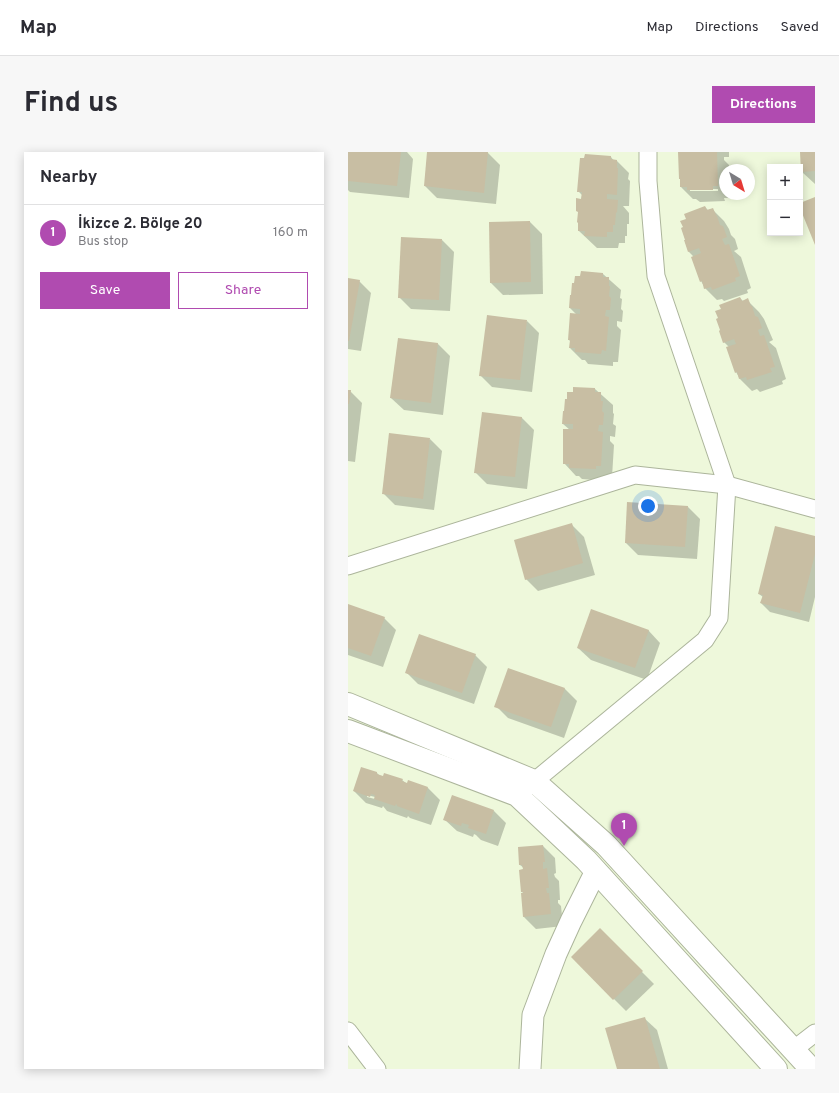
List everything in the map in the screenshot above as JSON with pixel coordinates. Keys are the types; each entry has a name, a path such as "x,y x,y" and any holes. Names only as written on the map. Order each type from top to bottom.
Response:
{"main road":[{"path":"348,704 534,781 606,845 811,1069"},
{"path":"349,735 517,796 586,860 776,1069"}],"street":[{"path":"517,796 705,640 719,618 727,486 656,276 648,181 648,152"},
{"path":"348,566 635,475 727,486 815,509"},
{"path":"530,1069 533,1015 548,972 596,871"},
{"path":"348,1031 377,1069"},
{"path":"793,1050 815,1033"}],"building":[{"path":"348,152 401,152 397,186 348,181"},
{"path":"427,152 488,152 484,193 424,186"},
{"path":"678,152 717,152 718,186 713,186 713,190 687,190 687,187 680,187"},
{"path":"800,152 815,152 815,171 803,172 803,164 801,164"},
{"path":"585,154 611,156 611,159 617,160 617,195 607,194 607,199 618,200 617,213 616,212 615,225 613,225 613,232 607,232 607,237 584,236 585,231 578,231 576,198 581,199 582,192 577,192 580,158 584,158"},
{"path":"815,197 815,245 803,215 803,202"},
{"path":"705,206 707,210 713,208 720,225 723,226 727,237 722,239 725,245 729,244 740,276 735,278 736,281 712,290 711,287 704,289 702,281 700,282 691,257 701,253 699,248 688,252 681,228 683,227 680,221 686,219 684,214"},
{"path":"530,221 531,282 490,283 489,222"},
{"path":"401,237 442,239 439,300 398,298"},
{"path":"581,271 603,273 603,277 609,277 609,296 611,298 610,310 606,310 605,316 609,317 606,351 602,350 601,354 575,352 575,348 569,348 570,340 568,340 570,313 580,314 580,309 569,308 570,295 575,276 580,276"},
{"path":"348,278 360,280 349,341 348,341"},
{"path":"740,297 742,301 748,298 755,316 758,317 762,328 758,330 760,336 764,335 775,367 770,368 772,372 747,380 746,377 739,379 737,372 735,373 726,347 736,344 734,339 723,343 716,319 718,318 715,311 721,309 719,305"},
{"path":"487,315 527,320 520,380 479,376"},
{"path":"398,338 438,343 431,403 390,398"},
{"path":"573,387 595,388 595,392 601,392 601,401 603,401 602,411 604,413 603,425 599,425 598,431 603,432 601,466 596,466 596,469 569,468 569,464 563,464 563,429 573,429 573,424 562,424 563,411 565,399 567,399 567,392 573,392"},
{"path":"348,390 351,390 349,404 348,404"},
{"path":"482,412 522,417 515,477 474,473"},
{"path":"389,433 430,438 423,499 382,494"},
{"path":"627,502 688,506 685,547 625,543"},
{"path":"572,523 583,563 525,580 514,540"},
{"path":"775,526 815,536 815,554 800,613 760,603 763,595 758,594"},
{"path":"348,604 385,617 371,656 348,648"},
{"path":"591,609 649,630 635,668 577,648"},
{"path":"419,634 476,654 462,693 405,673"},
{"path":"508,668 565,688 551,727 494,707"},
{"path":"361,767 377,772 377,774 383,776 384,773 403,779 402,781 407,783 408,780 428,787 419,814 397,806 396,804 395,806 374,799 375,795 371,794 370,797 353,791"},
{"path":"452,795 494,810 486,834 468,828 469,825 462,823 461,826 443,820"},
{"path":"543,845 545,862 543,862 543,869 547,868 549,888 546,888 547,893 549,893 551,914 523,917 521,893 523,892 521,892 519,870 523,869 522,865 519,865 518,847"},
{"path":"600,928 643,971 613,1000 571,957"},
{"path":"645,1017 660,1069 617,1069 605,1028"}],"place":[{"name":"İkizce 2. Bölge 20","path":"624,846"}]}
